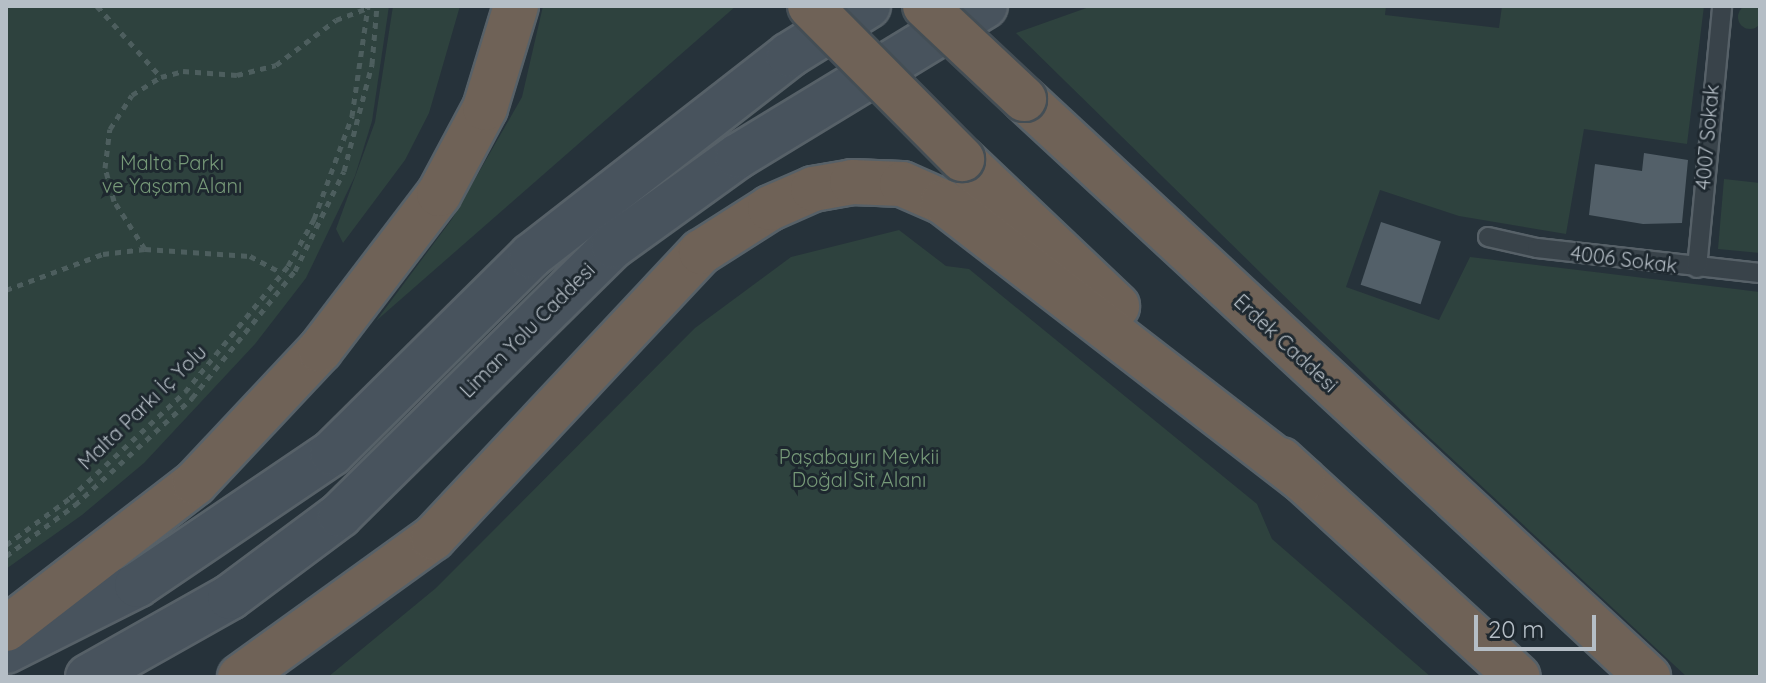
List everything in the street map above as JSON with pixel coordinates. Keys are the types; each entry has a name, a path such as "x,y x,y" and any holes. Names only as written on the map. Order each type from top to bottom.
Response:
{"highway":[{"path":"6,629 195,483 320,350 439,194 485,108 516,6"},
{"path":"810,6 962,159 1303,480 1518,677"},
{"name":"Erdek Caddesi","path":"925,6 1648,677"},
{"path":"240,677 433,538 701,252 770,208 813,189 852,182 902,184 943,202 1303,480"}],"main road":[{"path":"6,651 137,585 332,453 531,256 789,55 868,6"},
{"name":"Liman Yolu Caddesi","path":"88,677 230,597 340,515 613,246 738,156 985,6"}],"lane":[{"name":"4007 Sokak","path":"1697,268 1722,6"},
{"name":"4006 Sokak","path":"1488,237 1697,268 1760,273"}],"path":[{"path":"97,6 161,77"},
{"path":"6,556 75,505 192,398 295,271 348,158 372,64 377,6"},
{"name":"Malta Parkı İç Yolu","path":"6,545 70,498 185,392 282,273 335,168 355,103 368,7 336,20 276,65 237,75 183,71 161,77 132,95 119,111 105,148 114,201 145,249"},
{"path":"6,290 103,254 145,249 250,256 282,273"}],"green space":[{"path":"1750,5 1761,12 1762,17 1755,28 1750,29 1739,22 1738,17 1745,6"},
{"name":"Malta Parkı ve Yaşam Alanı","path":"6,6 389,6 372,121 355,176 306,278 255,344 144,463 82,515 6,569"},
{"path":"393,6 460,6 429,113 405,160 343,243 336,229 375,122"},
{"path":"543,6 736,6 376,321 452,219 522,97"},
{"path":"1092,6 1386,6 1385,15 1499,28 1502,6 1704,6 1687,144 1584,129 1566,234 1459,216 1380,190 1346,287 1439,320 1470,257 1760,292 1760,677 1687,677 1417,426 1016,33"},
{"path":"1724,179 1760,183 1760,253 1718,249"},
{"name":"Paşabayırı Mevkii Doğal Sit Alanı","path":"899,230 946,266 969,269 1257,504 1272,539 1431,677 328,677 436,588 695,328 791,257"}],"building":[{"path":"1644,153 1688,160 1682,223 1643,224 1589,215 1595,164 1642,171"},
{"path":"1381,222 1441,241 1421,304 1361,285"}]}
